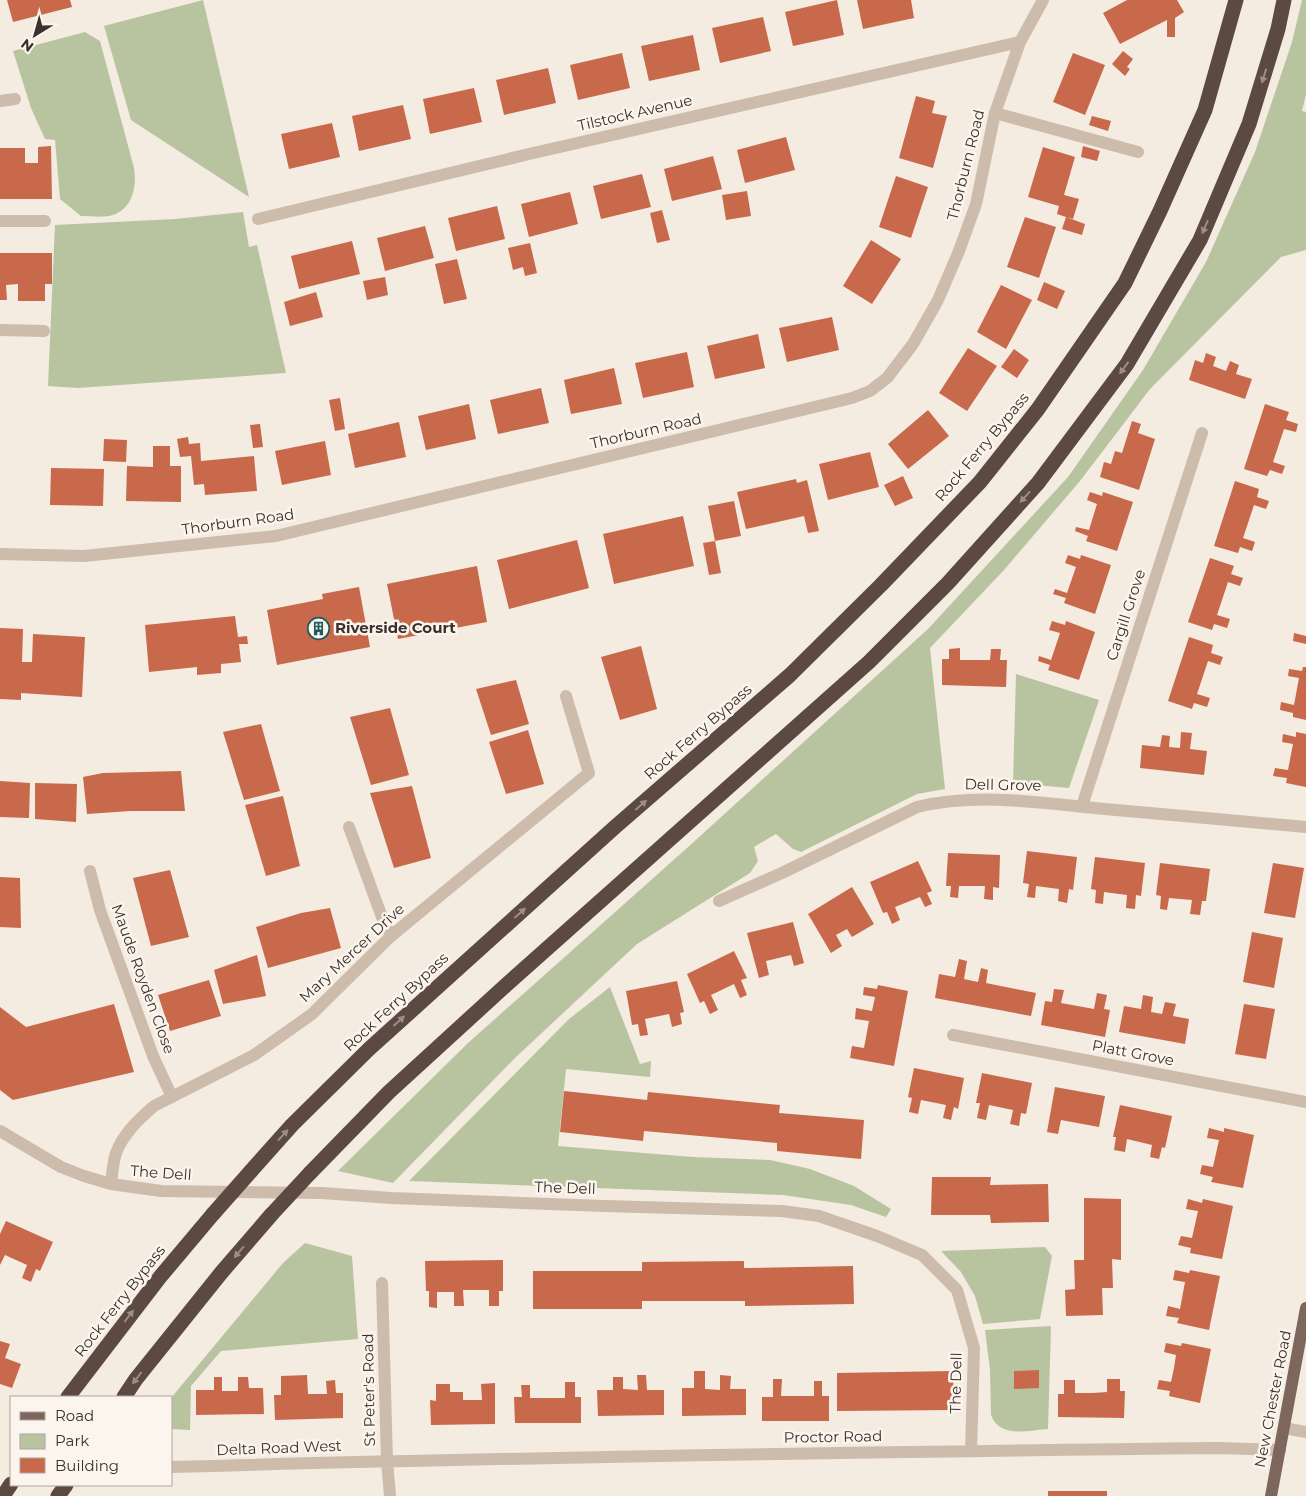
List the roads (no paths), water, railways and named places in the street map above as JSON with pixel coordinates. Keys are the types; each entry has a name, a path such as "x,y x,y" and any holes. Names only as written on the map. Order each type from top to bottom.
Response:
{"highway":[{"path":"125,1396 136,1379 221,1273 271,1215 389,1092 468,1019 869,662 948,583 1038,483 1128,364 1200,240 1249,124 1278,29 1284,0"},
{"name":"Rock Ferry Bypass","path":"69,1396 160,1277 292,1125 369,1049 608,834 790,675 881,585 980,482 1038,409 1125,282 1160,211 1205,110 1235,5"},
{"path":"3,1496 10,1486"}],"main road":[{"name":"New Chester Road","path":"1271,1496 1306,1308"}],"street":[{"name":"Thorburn Road","path":"0,554 84,556 276,536 852,398 870,391 886,378 913,344 938,300 976,204 995,113 1020,42 1043,0"},
{"name":"Tilstock Avenue","path":"258,219 529,154 1020,42"},
{"path":"0,101 15,99"},
{"path":"995,113 1138,152"},
{"path":"0,221 45,221"},
{"path":"0,330 44,330"},
{"name":"Cargill Grove","path":"1082,806 1202,433"},
{"name":"Mary Mercer Drive","path":"111,1184 116,1153 127,1135 154,1106 254,1055 312,1014 390,936 590,773 566,696"},
{"name":"Dell Grove","path":"719,901 784,872 917,807 938,802 978,799 1053,803 1306,827"},
{"path":"350,827 390,936"},
{"name":"Maude Royden Close","path":"90,871 100,910 153,1056 172,1097"},
{"name":"Platt Grove","path":"953,1036 1306,1102"},
{"name":"The Dell","path":"0,1131 61,1167 111,1184 161,1192 322,1193 391,1198 613,1207 782,1211 819,1216 877,1236 922,1255 957,1290 974,1348 971,1451"},
{"name":"St Peter's Road","path":"382,1283 387,1461 390,1496"},
{"path":"1284,1428 1306,1432"},
{"name":"Proctor Road","path":"387,1461 971,1451 1219,1448 1280,1450"},
{"name":"Delta Road West","path":"172,1468 387,1461"}],"place":[{"name":"Riverside Court","path":"319,628"}]}
